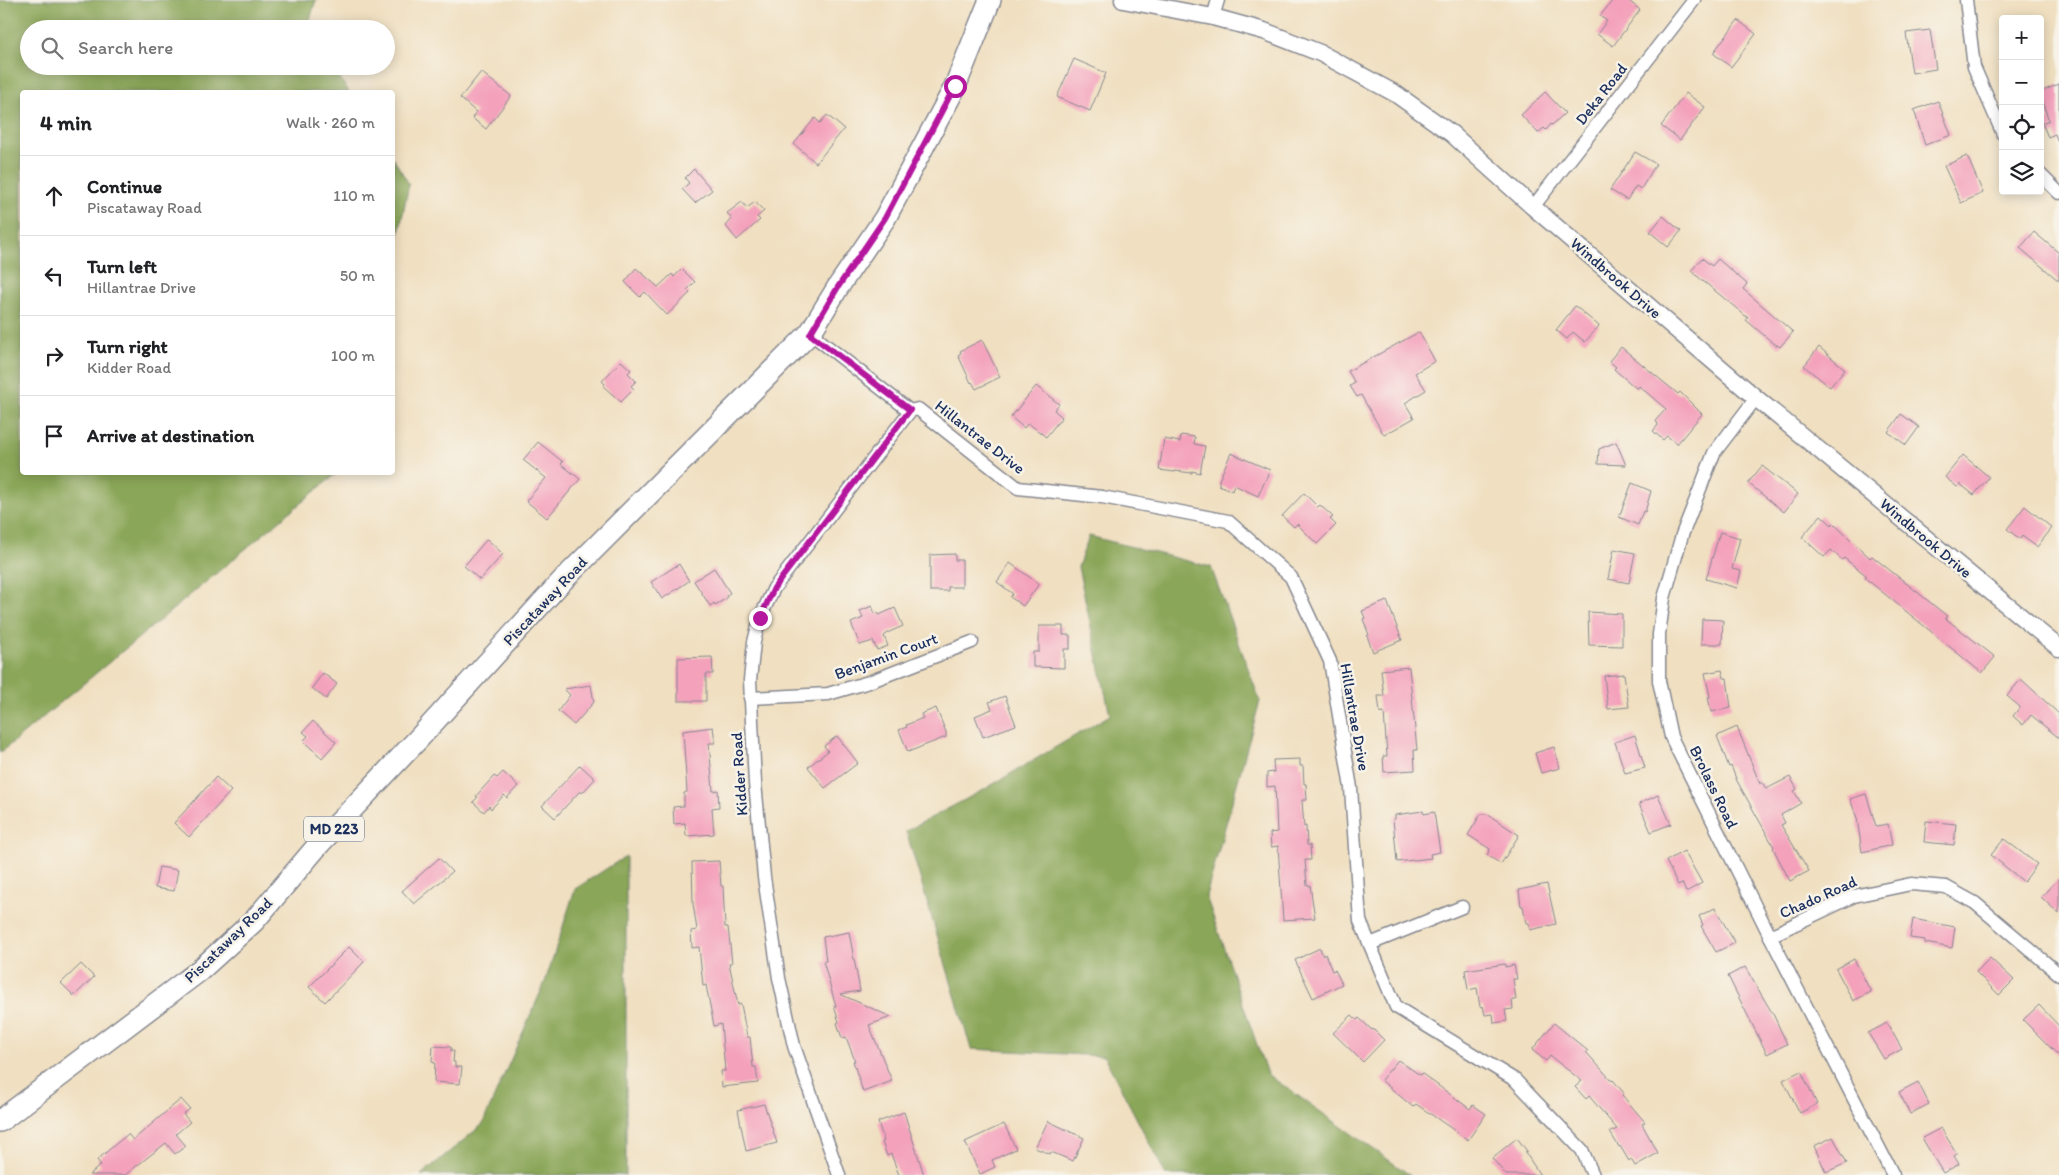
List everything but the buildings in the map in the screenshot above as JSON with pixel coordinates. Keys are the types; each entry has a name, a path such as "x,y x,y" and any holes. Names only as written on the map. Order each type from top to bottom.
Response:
{"main road":[{"name":"Piscataway Road","path":"0,1121 199,971 254,921 320,843 420,738 561,582 810,334 838,287 885,218 954,89 990,0"}],"street":[{"name":"Windbrook Drive","path":"1124,0 1213,17 1264,31 1320,53 1396,94 1452,134 1533,207 1756,398 2059,648"},
{"path":"1213,17 1218,0"},
{"name":"Deka Road","path":"1533,207 1694,0"},
{"path":"1966,0 1974,67 1999,125"},
{"path":"2044,178 2059,193"},
{"name":"Hillantrae Drive","path":"810,334 910,410 918,409 1018,488 1102,497 1228,520 1291,577 1330,661 1351,788 1360,921 1396,1006 1515,1080 1582,1150 1593,1175"},
{"name":"Brolass Road","path":"1756,398 1714,453 1682,536 1664,598 1659,634 1659,682 1671,737 1770,936 1893,1175"},
{"name":"Kidder Road","path":"838,1175 794,1046 779,978 760,846 750,680 754,642 765,604 774,588 910,410"},
{"name":"Benjamin Court","path":"750,698 828,694 869,682 972,642"},
{"name":"Chado Road","path":"1770,936 1854,896 1911,884 1946,887 1975,903 2059,974"},
{"path":"1370,944 1462,907"}],"green space":[{"path":"0,0 316,0 310,20 20,20 20,75 338,75 348,90 20,90 20,475 335,475 0,753"},
{"path":"395,161 409,184 395,253"},
{"path":"1089,536 1211,567 1260,701 1206,896 1267,1074 1410,1175 1166,1175 1104,1056 971,1049 906,831 985,789 1110,715 1078,567"},
{"path":"626,856 626,1175 421,1175 482,1125 545,982 575,889"}],"route":[{"path":"760,618 774,588 910,410 810,334 838,287 885,218 955,86"}]}
